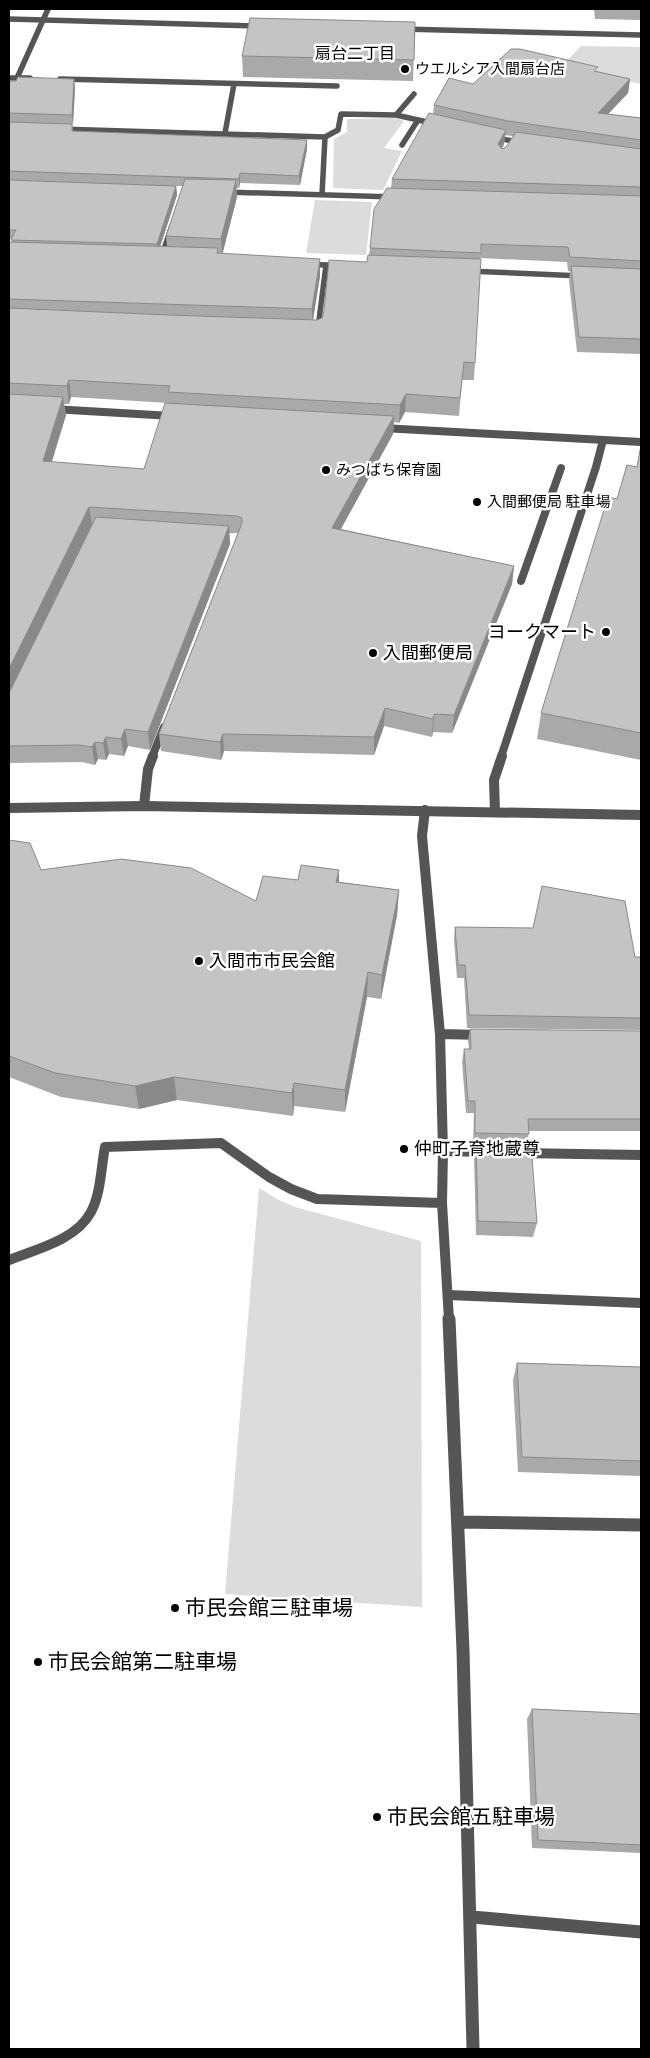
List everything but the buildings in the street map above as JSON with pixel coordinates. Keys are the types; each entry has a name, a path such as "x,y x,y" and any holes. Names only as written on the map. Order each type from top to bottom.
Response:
{"street":[{"path":"18,78 48,9"},
{"path":"9,19 268,26"},
{"path":"395,29 641,35"},
{"path":"9,78 37,79"},
{"path":"57,79 338,86"},
{"path":"225,133 234,84"},
{"path":"396,115 414,94"},
{"path":"48,128 325,137 338,130 340,114 396,115 446,127"},
{"path":"402,145 418,120"},
{"path":"482,135 531,144"},
{"path":"322,195 325,137"},
{"path":"508,147 512,141"},
{"path":"213,192 402,198"},
{"path":"161,258 172,225"},
{"path":"151,258 170,258"},
{"path":"297,264 346,266"},
{"path":"308,332 317,332 326,265"},
{"path":"454,271 592,277"},
{"path":"48,408 177,416"},
{"path":"375,427 641,442"},
{"path":"495,812 494,780 596,468 603,440"},
{"path":"521,580 561,468"},
{"path":"144,806 148,769 166,723"},
{"path":"9,808 144,806 641,814"},
{"path":"425,810 422,836 440,1034 443,1151 442,1203 458,1522 472,1917 473,2049"},
{"path":"440,1034 498,1035"},
{"path":"9,1260 66,1235 82,1225 92,1210 105,1147 222,1143 269,1177 291,1189 317,1199 442,1203"},
{"path":"443,1151 641,1155"},
{"path":"448,1295 641,1303"},
{"path":"458,1522 641,1525"},
{"path":"472,1917 641,1932"}],"shaded area":[{"path":"581,46 641,47 641,84 561,67"},
{"path":"395,118 404,121 384,148 402,151 383,190 333,188 334,139 347,132 347,119"},
{"path":"315,200 372,202 366,255 306,253"},
{"path":"259,1188 295,1207 421,1241 422,1607 225,1594"}],"place":[{"name":"ウエルシア入間扇台店","path":"405,69"},
{"name":"みつばち保育園","path":"326,470"},
{"name":"入間郵便局 駐車場","path":"477,502"},
{"name":"ヨークマート","path":"606,632"},
{"name":"入間郵便局","path":"373,653"},
{"name":"入間市市民会館","path":"199,961"},
{"name":"仲町子育地蔵尊","path":"404,1149"},
{"name":"市民会館三駐車場","path":"175,1608"},
{"name":"市民会館第二駐車場","path":"38,1662"},
{"name":"市民会館五駐車場","path":"377,1817"}],"district":[{"name":"扇台二丁目","path":"355,53"}]}
